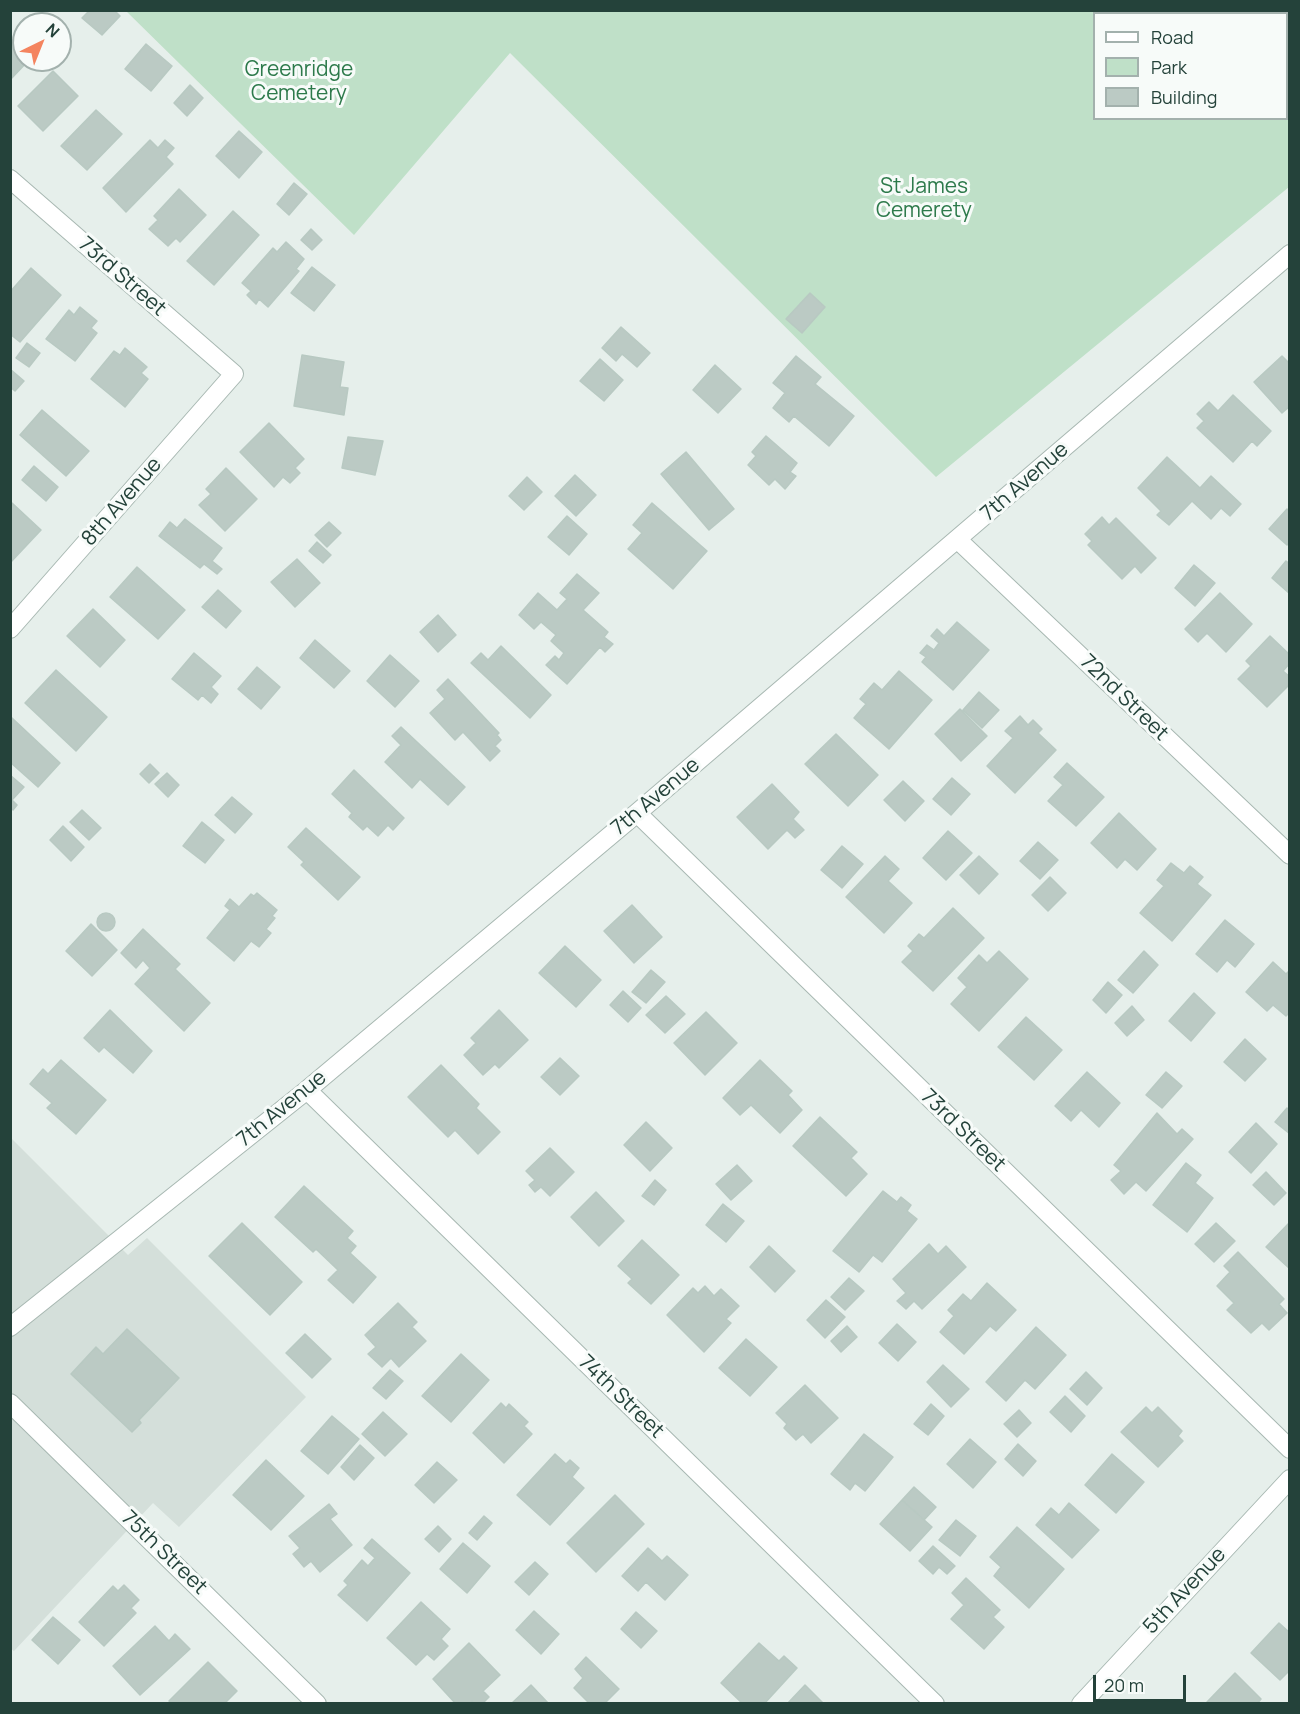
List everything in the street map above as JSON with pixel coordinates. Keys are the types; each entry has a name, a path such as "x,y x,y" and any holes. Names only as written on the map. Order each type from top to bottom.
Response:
{"street":[{"name":"73rd Street","path":"10,179 234,374"},
{"name":"7th Avenue","path":"10,1327 307,1090 1287,262"},
{"name":"8th Avenue","path":"10,629 234,374"},
{"name":"72nd Street","path":"958,540 1290,855"},
{"name":"73rd Street","path":"637,813 1290,1449"},
{"name":"74th Street","path":"307,1090 935,1704"},
{"name":"75th Street","path":"10,1403 317,1704"},
{"name":"5th Avenue","path":"1081,1704 1290,1479"}],"shaded area":[{"path":"10,1137 128,1255 147,1238 306,1397 179,1527 153,1503 14,1651 10,1648"}],"green space":[{"name":"St James Cemerety","path":"126,11 1289,11 1289,187 936,477 510,53 354,235"}],"building":[{"path":"90,10 114,10 120,16 102,35 82,18"},
{"path":"10,38 12,40 12,72 18,72 10,80"},
{"path":"146,44 172,66 151,91 125,69"},
{"path":"52,72 78,96 43,131 18,106"},
{"path":"190,85 203,98 187,116 174,103"},
{"path":"96,110 122,134 87,170 61,146"},
{"path":"239,131 262,152 239,178 216,156"},
{"path":"150,140 158,148 165,140 174,148 166,157 173,164 126,212 103,188"},
{"path":"294,183 307,194 289,215 277,204"},
{"path":"179,189 206,215 180,242 176,238 168,246 149,229 158,220 154,216"},
{"path":"233,211 259,235 214,285 187,261"},
{"path":"311,229 322,240 312,250 301,240"},
{"path":"286,242 304,259 296,269 299,271 268,307 259,299 256,304 247,295 251,291 242,283 273,248 277,252"},
{"path":"312,267 335,285 314,311 291,293"},
{"path":"31,268 61,295 20,342 10,334 10,292"},
{"path":"810,293 825,307 802,333 786,319"},
{"path":"80,307 97,321 91,328 97,333 75,361 46,339 69,310 74,315"},
{"path":"621,327 650,353 637,367 622,354 616,361 602,348"},
{"path":"27,343 40,353 29,367 16,358"},
{"path":"125,348 147,367 141,373 148,379 125,407 91,379 114,351 120,355"},
{"path":"302,355 344,362 340,387 348,388 344,415 294,406"},
{"path":"796,356 821,377 815,384 854,416 829,446 794,416 789,422 773,408 785,393 773,383"},
{"path":"1282,356 1290,364 1290,406 1282,413 1254,382"},
{"path":"600,359 623,380 604,401 580,381"},
{"path":"715,365 741,389 718,413 693,390"},
{"path":"10,369 24,381 15,391 10,387"},
{"path":"1233,395 1271,431 1257,446 1252,441 1233,462 1197,428 1204,421 1197,414 1209,402 1218,411"},
{"path":"42,410 89,451 66,476 20,435"},
{"path":"269,423 304,459 295,468 300,473 290,483 283,477 274,487 240,452"},
{"path":"766,436 797,463 790,472 796,476 785,489 775,479 769,485 748,465 756,456 752,452"},
{"path":"348,437 383,441 375,475 342,468"},
{"path":"686,452 734,509 709,530 661,474"},
{"path":"1167,457 1200,488 1211,476 1241,504 1230,516 1221,508 1211,519 1192,501 1169,525 1157,515 1161,511 1138,488"},
{"path":"34,466 58,487 46,501 22,480"},
{"path":"226,468 257,499 225,531 199,505 211,494 206,489"},
{"path":"575,475 596,495 576,516 555,496"},
{"path":"527,477 542,492 524,510 509,496"},
{"path":"12,503 41,530 10,563 10,505"},
{"path":"652,503 707,551 673,589 628,549 642,533 633,525"},
{"path":"1287,509 1290,512 1290,542 1287,545 1269,529"},
{"path":"567,516 587,534 569,555 548,537"},
{"path":"1102,517 1109,525 1116,518 1156,558 1141,573 1135,566 1122,579 1088,545 1092,541 1085,534"},
{"path":"185,519 222,548 212,561 222,569 217,574 204,564 200,568 159,536 170,522 177,528"},
{"path":"329,522 341,533 327,547 315,535"},
{"path":"317,542 331,555 323,563 309,551"},
{"path":"297,559 320,583 295,607 271,582"},
{"path":"1286,561 1290,564 1290,594 1272,578"},
{"path":"1194,565 1215,583 1195,606 1175,588"},
{"path":"137,567 185,610 158,639 110,597"},
{"path":"577,574 599,593 583,610 608,632 604,637 613,644 605,652 600,647 567,684 546,665 555,656 559,660 564,653 551,641 556,635 541,622 534,629 519,615 538,593 557,610 567,599 560,593"},
{"path":"218,590 241,611 226,628 202,607"},
{"path":"1220,593 1252,624 1226,652 1207,633 1198,642 1185,629"},
{"path":"93,609 125,640 100,667 67,636"},
{"path":"438,615 456,635 438,652 420,632"},
{"path":"957,622 989,650 953,690 922,662 926,657 920,653 927,645 934,650 939,643 931,636 937,629 944,636"},
{"path":"1270,636 1290,655 1290,663 1283,671 1290,677 1290,684 1267,707 1238,679 1251,666 1246,661"},
{"path":"315,640 350,671 334,688 300,658"},
{"path":"501,646 551,695 530,718 471,663 481,653 488,660"},
{"path":"194,653 221,676 211,687 218,694 211,703 202,695 198,700 172,679"},
{"path":"390,655 419,681 395,707 367,681"},
{"path":"257,667 280,687 261,709 238,689"},
{"path":"56,670 107,717 76,751 25,703"},
{"path":"899,671 932,700 889,749 854,718 866,704 860,699 874,683 882,690"},
{"path":"448,679 499,733 497,735 501,740 495,746 500,751 490,761 463,732 455,740 430,713 445,699 437,690"},
{"path":"979,692 999,710 982,728 963,710"},
{"path":"960,709 987,736 961,761 935,734"},
{"path":"1020,716 1028,725 1033,720 1042,729 1038,733 1056,750 1015,793 987,766 1013,738 1005,731"},
{"path":"12,718 60,763 38,787 10,762"},
{"path":"401,727 465,787 448,805 420,779 412,788 385,762 401,745 392,736"},
{"path":"836,734 878,775 848,806 805,764"},
{"path":"1067,763 1104,797 1076,826 1048,801 1063,785 1054,777"},
{"path":"150,764 159,773 149,783 140,774"},
{"path":"354,770 404,818 393,830 388,825 378,836 367,826 363,830 349,817 352,813 332,794"},
{"path":"167,773 179,785 168,797 155,784"},
{"path":"10,775 24,787 12,800 17,805 13,810 10,808"},
{"path":"952,778 970,794 951,815 933,799"},
{"path":"903,781 924,801 905,821 884,800"},
{"path":"772,784 799,812 793,819 804,830 795,838 787,830 768,849 737,817"},
{"path":"232,797 252,814 235,833 215,815"},
{"path":"82,810 101,828 89,840 70,822"},
{"path":"1119,813 1156,849 1137,870 1125,859 1117,868 1091,843"},
{"path":"202,822 224,840 205,863 183,846"},
{"path":"63,826 84,847 71,861 50,840"},
{"path":"306,828 360,877 338,900 301,865 304,862 288,847"},
{"path":"948,831 972,853 946,880 923,858"},
{"path":"1038,842 1058,860 1040,879 1020,861"},
{"path":"842,846 863,864 842,888 821,870"},
{"path":"885,856 899,869 888,881 912,903 884,933 846,897"},
{"path":"979,856 998,874 979,894 960,875"},
{"path":"1171,863 1184,873 1190,866 1203,877 1197,884 1211,895 1172,941 1140,913 1164,886 1157,880"},
{"path":"1050,877 1066,893 1048,911 1032,895"},
{"path":"257,893 277,910 272,916 275,918 266,929 271,933 259,947 251,941 234,961 207,938 230,910 225,906 230,899 239,907 251,894 254,896"},
{"path":"632,905 662,937 634,963 604,931"},
{"path":"953,908 984,938 933,991 902,962 913,951 908,946 919,934 924,938"},
{"path":"106,913 114,918 115,922 110,930 106,931 98,926 97,922 102,914"},
{"path":"1225,920 1254,944 1235,967 1227,960 1217,972 1196,954"},
{"path":"91,924 117,950 92,976 66,951"},
{"path":"143,929 180,964 175,969 210,1003 184,1031 135,984 150,968 143,960 136,968 121,953"},
{"path":"565,946 601,980 576,1007 539,973"},
{"path":"999,951 1028,979 979,1031 951,1004 967,987 958,978 979,955 987,963"},
{"path":"1144,951 1158,965 1133,993 1118,980"},
{"path":"1273,962 1286,974 1290,970 1290,1012 1286,1016 1273,1005 1267,1011 1246,992"},
{"path":"651,970 665,982 646,1003 632,992"},
{"path":"1108,982 1122,995 1106,1013 1093,1000"},
{"path":"623,991 641,1008 628,1022 610,1005"},
{"path":"1194,993 1215,1013 1191,1041 1169,1021"},
{"path":"666,996 685,1014 665,1033 646,1015"},
{"path":"1132,1006 1144,1020 1127,1036 1115,1023"},
{"path":"110,1010 152,1051 133,1073 104,1047 99,1052 84,1038"},
{"path":"499,1010 528,1040 499,1068 495,1064 483,1075 464,1055 476,1043 471,1038"},
{"path":"706,1012 737,1043 705,1075 674,1043"},
{"path":"1026,1017 1062,1050 1034,1080 998,1047"},
{"path":"1245,1039 1266,1059 1245,1081 1224,1062"},
{"path":"560,1058 579,1076 560,1095 541,1077"},
{"path":"61,1060 106,1100 76,1134 47,1108 52,1103 30,1084 43,1069 48,1074"},
{"path":"760,1060 792,1091 788,1095 802,1110 780,1133 751,1105 740,1115 723,1098"},
{"path":"441,1065 479,1104 476,1108 500,1132 478,1154 455,1130 448,1137 408,1097"},
{"path":"1087,1072 1120,1103 1099,1127 1081,1110 1071,1121 1055,1106"},
{"path":"1166,1072 1182,1086 1162,1108 1146,1095"},
{"path":"1287,1108 1290,1111 1290,1134 1275,1122"},
{"path":"1157,1113 1177,1134 1182,1129 1193,1139 1146,1191 1136,1182 1124,1194 1111,1180 1121,1171 1114,1165"},
{"path":"820,1117 857,1152 851,1158 867,1174 846,1196 793,1146"},
{"path":"646,1122 672,1148 650,1171 624,1145"},
{"path":"1256,1123 1277,1144 1251,1173 1229,1152"},
{"path":"550,1148 574,1172 550,1196 541,1187 535,1192 529,1185 535,1180 526,1171"},
{"path":"1186,1163 1201,1175 1195,1183 1213,1198 1187,1232 1153,1205"},
{"path":"737,1165 752,1181 731,1200 716,1184"},
{"path":"1266,1172 1286,1193 1274,1205 1253,1185"},
{"path":"655,1180 666,1190 654,1205 642,1196"},
{"path":"304,1186 353,1231 347,1238 356,1246 350,1253 376,1277 353,1303 328,1280 338,1270 316,1249 313,1252 275,1217"},
{"path":"883,1191 897,1202 901,1197 911,1205 907,1211 917,1219 882,1262 873,1255 859,1272 833,1251"},
{"path":"596,1192 624,1221 599,1246 571,1217"},
{"path":"723,1204 744,1221 726,1242 706,1225"},
{"path":"242,1223 302,1282 270,1315 209,1256"},
{"path":"1216,1223 1235,1241 1214,1262 1195,1244"},
{"path":"1290,1224 1290,1269 1266,1247"},
{"path":"642,1240 679,1275 651,1304 628,1283 632,1279 618,1266"},
{"path":"929,1244 938,1254 946,1246 966,1267 922,1309 914,1301 906,1309 897,1301 906,1293 893,1279"},
{"path":"769,1246 795,1271 775,1292 750,1267"},
{"path":"1238,1252 1284,1299 1279,1304 1287,1313 1269,1330 1262,1323 1251,1333 1227,1310 1234,1303 1217,1286 1230,1272 1224,1266"},
{"path":"849,1278 864,1291 845,1310 831,1297"},
{"path":"987,1283 1016,1310 996,1331 990,1326 964,1354 940,1332 954,1316 948,1310 963,1294 971,1301"},
{"path":"705,1286 714,1296 721,1289 739,1306 726,1319 731,1323 704,1352 667,1315 693,1288 698,1293"},
{"path":"826,1300 845,1317 825,1338 807,1320"},
{"path":"398,1303 417,1322 412,1327 426,1341 399,1367 391,1358 382,1367 368,1354 376,1347 365,1335"},
{"path":"897,1324 916,1342 898,1361 879,1343"},
{"path":"847,1326 857,1337 841,1352 831,1341"},
{"path":"1036,1327 1066,1355 1035,1389 1025,1380 1006,1401 986,1382"},
{"path":"127,1329 179,1378 139,1420 141,1423 132,1432 71,1374 96,1347 103,1354"},
{"path":"305,1334 331,1359 312,1378 286,1353"},
{"path":"746,1339 777,1367 750,1396 719,1368"},
{"path":"461,1354 489,1380 451,1422 422,1396"},
{"path":"943,1365 969,1389 951,1407 927,1382"},
{"path":"390,1370 403,1381 386,1399 373,1388"},
{"path":"1086,1372 1102,1388 1087,1405 1070,1389"},
{"path":"805,1385 838,1418 811,1443 803,1434 796,1440 784,1428 787,1424 776,1413"},
{"path":"1065,1396 1085,1416 1071,1432 1050,1412"},
{"path":"501,1403 506,1408 509,1404 528,1422 524,1426 532,1434 504,1463 473,1433"},
{"path":"931,1404 944,1416 928,1435 914,1424"},
{"path":"1146,1407 1152,1413 1158,1407 1182,1431 1178,1436 1183,1441 1158,1467 1121,1432"},
{"path":"1019,1410 1031,1423 1017,1437 1004,1424"},
{"path":"383,1412 407,1434 385,1456 362,1434"},
{"path":"332,1416 359,1439 328,1474 301,1451"},
{"path":"864,1434 893,1457 865,1491 855,1483 850,1490 831,1474"},
{"path":"970,1439 996,1462 973,1488 947,1464"},
{"path":"1018,1444 1036,1461 1023,1476 1005,1459"},
{"path":"360,1445 374,1458 354,1480 341,1467"},
{"path":"555,1454 566,1464 570,1460 579,1468 572,1477 584,1488 550,1525 517,1495"},
{"path":"1112,1454 1144,1482 1116,1513 1085,1485"},
{"path":"266,1460 304,1496 271,1530 233,1495"},
{"path":"437,1462 457,1480 434,1503 415,1485"},
{"path":"914,1487 936,1507 924,1520 902,1500"},
{"path":"615,1495 644,1524 596,1572 567,1543"},
{"path":"902,1500 932,1527 910,1551 880,1524"},
{"path":"1069,1503 1099,1530 1072,1558 1036,1525 1051,1508 1059,1515"},
{"path":"329,1504 337,1514 330,1519 352,1545 320,1572 311,1561 304,1567 293,1554 300,1548 289,1536"},
{"path":"484,1516 492,1523 477,1540 469,1533"},
{"path":"956,1520 976,1536 960,1556 939,1540"},
{"path":"438,1526 451,1539 439,1552 425,1539"},
{"path":"1017,1527 1064,1569 1029,1608 994,1576 1001,1567 990,1557"},
{"path":"372,1539 410,1573 367,1621 338,1595 348,1585 344,1581 362,1560 368,1566 375,1558 364,1548"},
{"path":"463,1543 490,1566 467,1593 440,1569"},
{"path":"933,1546 955,1566 947,1574 939,1567 933,1574 919,1561"},
{"path":"648,1548 662,1561 667,1556 688,1575 665,1600 646,1582 638,1591 622,1576"},
{"path":"535,1562 548,1574 529,1595 515,1582"},
{"path":"966,1578 1000,1610 993,1617 1004,1627 984,1649 951,1619 964,1605 952,1593"},
{"path":"124,1585 139,1600 131,1608 136,1613 104,1646 79,1622 113,1586 118,1591"},
{"path":"421,1602 450,1629 441,1639 448,1646 434,1660 427,1654 416,1665 387,1638"},
{"path":"534,1611 559,1634 541,1654 516,1630"},
{"path":"636,1612 657,1631 641,1648 621,1629"},
{"path":"53,1617 80,1640 58,1664 32,1640"},
{"path":"1279,1623 1290,1633 1290,1670 1280,1680 1251,1653"},
{"path":"155,1626 169,1641 175,1634 190,1649 140,1695 113,1666"},
{"path":"469,1643 500,1675 483,1691 489,1697 482,1704 474,1704 472,1701 470,1704 456,1704 433,1679"},
{"path":"759,1643 779,1661 784,1656 797,1668 764,1704 743,1704 721,1683"},
{"path":"586,1657 619,1689 604,1704 590,1704 574,1688 583,1678 575,1669"},
{"path":"208,1662 237,1691 224,1704 172,1704 169,1701"},
{"path":"1235,1673 1261,1699 1257,1704 1209,1704 1207,1702"},
{"path":"531,1685 549,1704 511,1704"},
{"path":"805,1685 824,1704 787,1704"}],"park label":[{"name":"Greenridge Cemetery","path":"299,82"}]}
